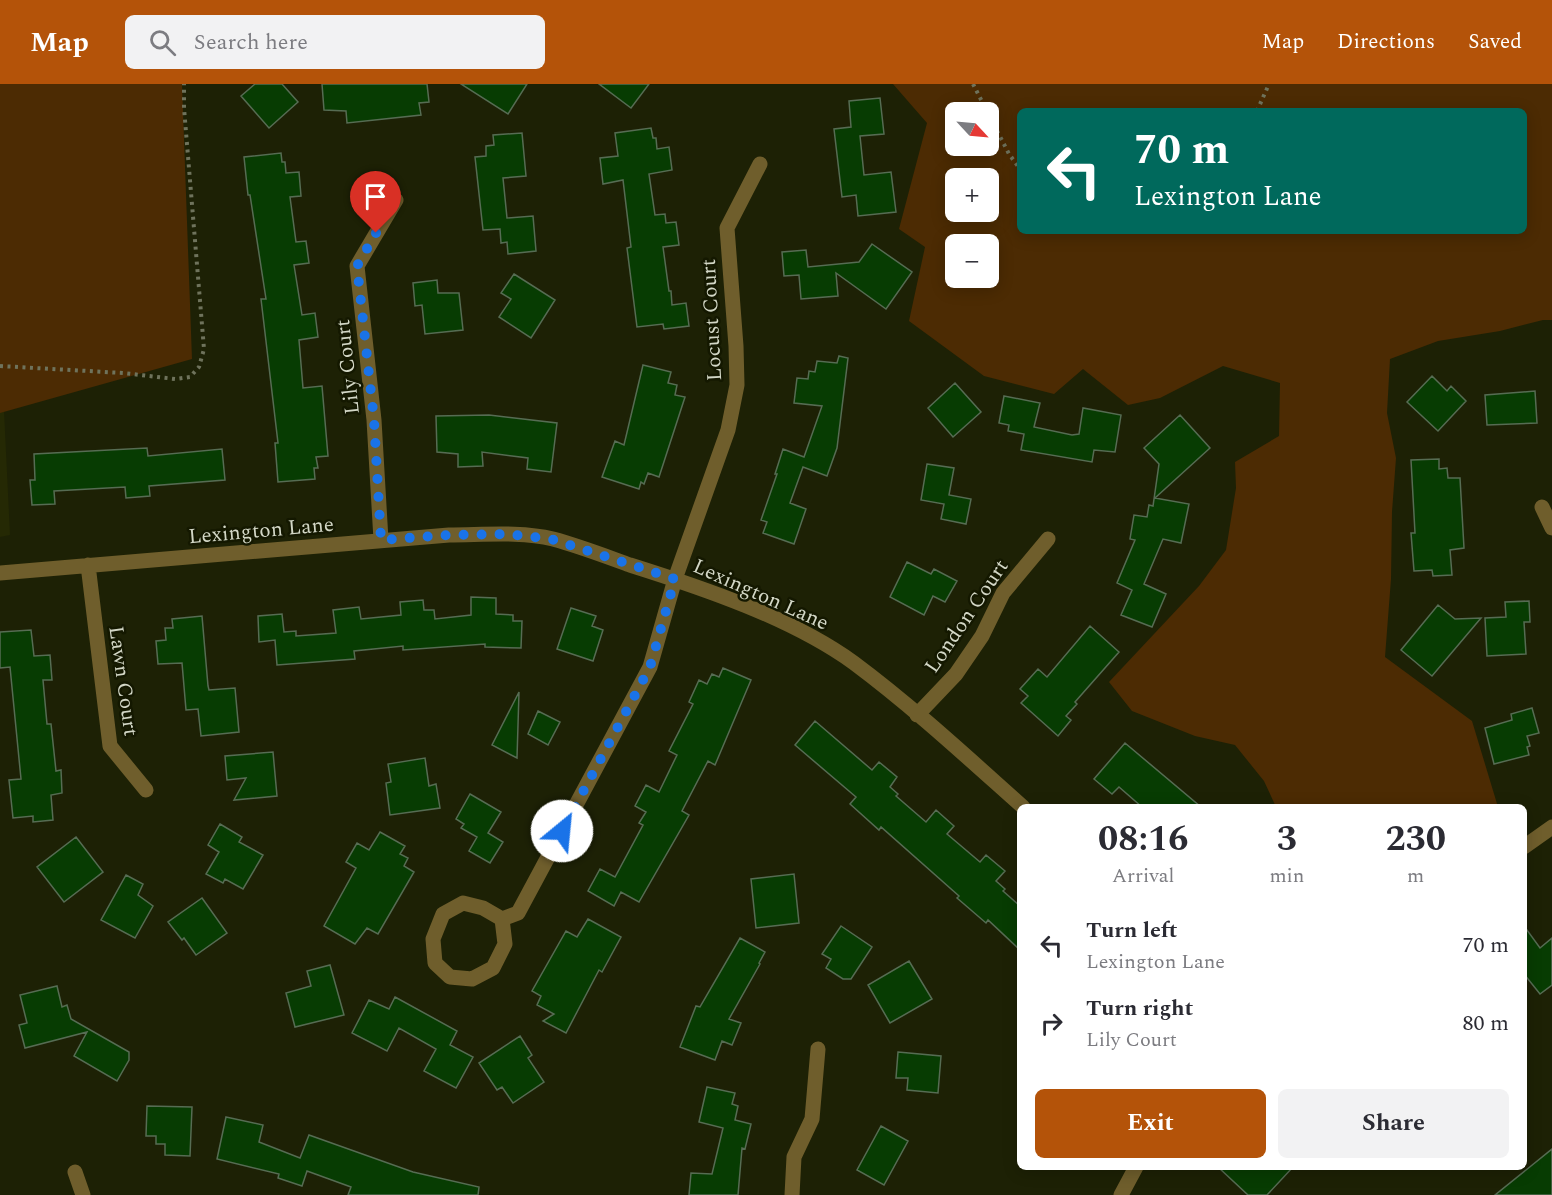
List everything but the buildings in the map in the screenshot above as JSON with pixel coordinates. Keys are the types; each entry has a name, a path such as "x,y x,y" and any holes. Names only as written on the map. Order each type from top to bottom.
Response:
{"street":[{"name":"Locust Court","path":"502,919 518,913 650,667 675,579 728,430 737,385 727,228 760,164"},
{"name":"Lily Court","path":"381,540 374,420 357,266 396,200"},
{"path":"1542,507 1552,528"},
{"name":"Lexington Lane","path":"0,573 448,535 507,534 551,539 675,579 776,619 816,638 853,663 917,715 1020,804"},
{"name":"London Court","path":"917,715 956,675 982,636 1003,593 1048,539"},
{"name":"Lawn Court","path":"88,566 110,746 146,790"},
{"path":"1527,845 1552,827"},
{"path":"463,903 483,908 502,919 505,944 493,968 472,979 450,977 435,963 433,939 443,914 463,903"},
{"path":"792,1195 794,1157 812,1119 818,1049"},
{"path":"1121,1195 1134,1170"},
{"path":"75,1172 83,1195"}],"path":[{"path":"0,366 123,373 175,379 190,377 199,367 204,349 184,108 184,84"},
{"path":"974,84 1009,154 1017,165"},
{"path":"1258,108 1269,84"}],"shaded area":[{"path":"0,84 182,84 192,359 0,413"},
{"path":"893,84 1552,84 1552,320 1438,341 1390,359 1387,413 1396,458 1385,657 1472,721 1497,804 1275,804 1264,781 1235,745 1195,736 1132,711 1109,682 1199,586 1226,550 1236,488 1235,462 1279,436 1280,383 1223,366 1160,398 1128,405 1083,369 1054,394 984,376 909,321 925,247 899,229 927,123"},
{"path":"4,410 10,535 0,537 0,412"}],"route":[{"path":"376,233 357,266 374,420 381,540 448,535 507,534 551,539 675,579 650,667 562,831"}]}
